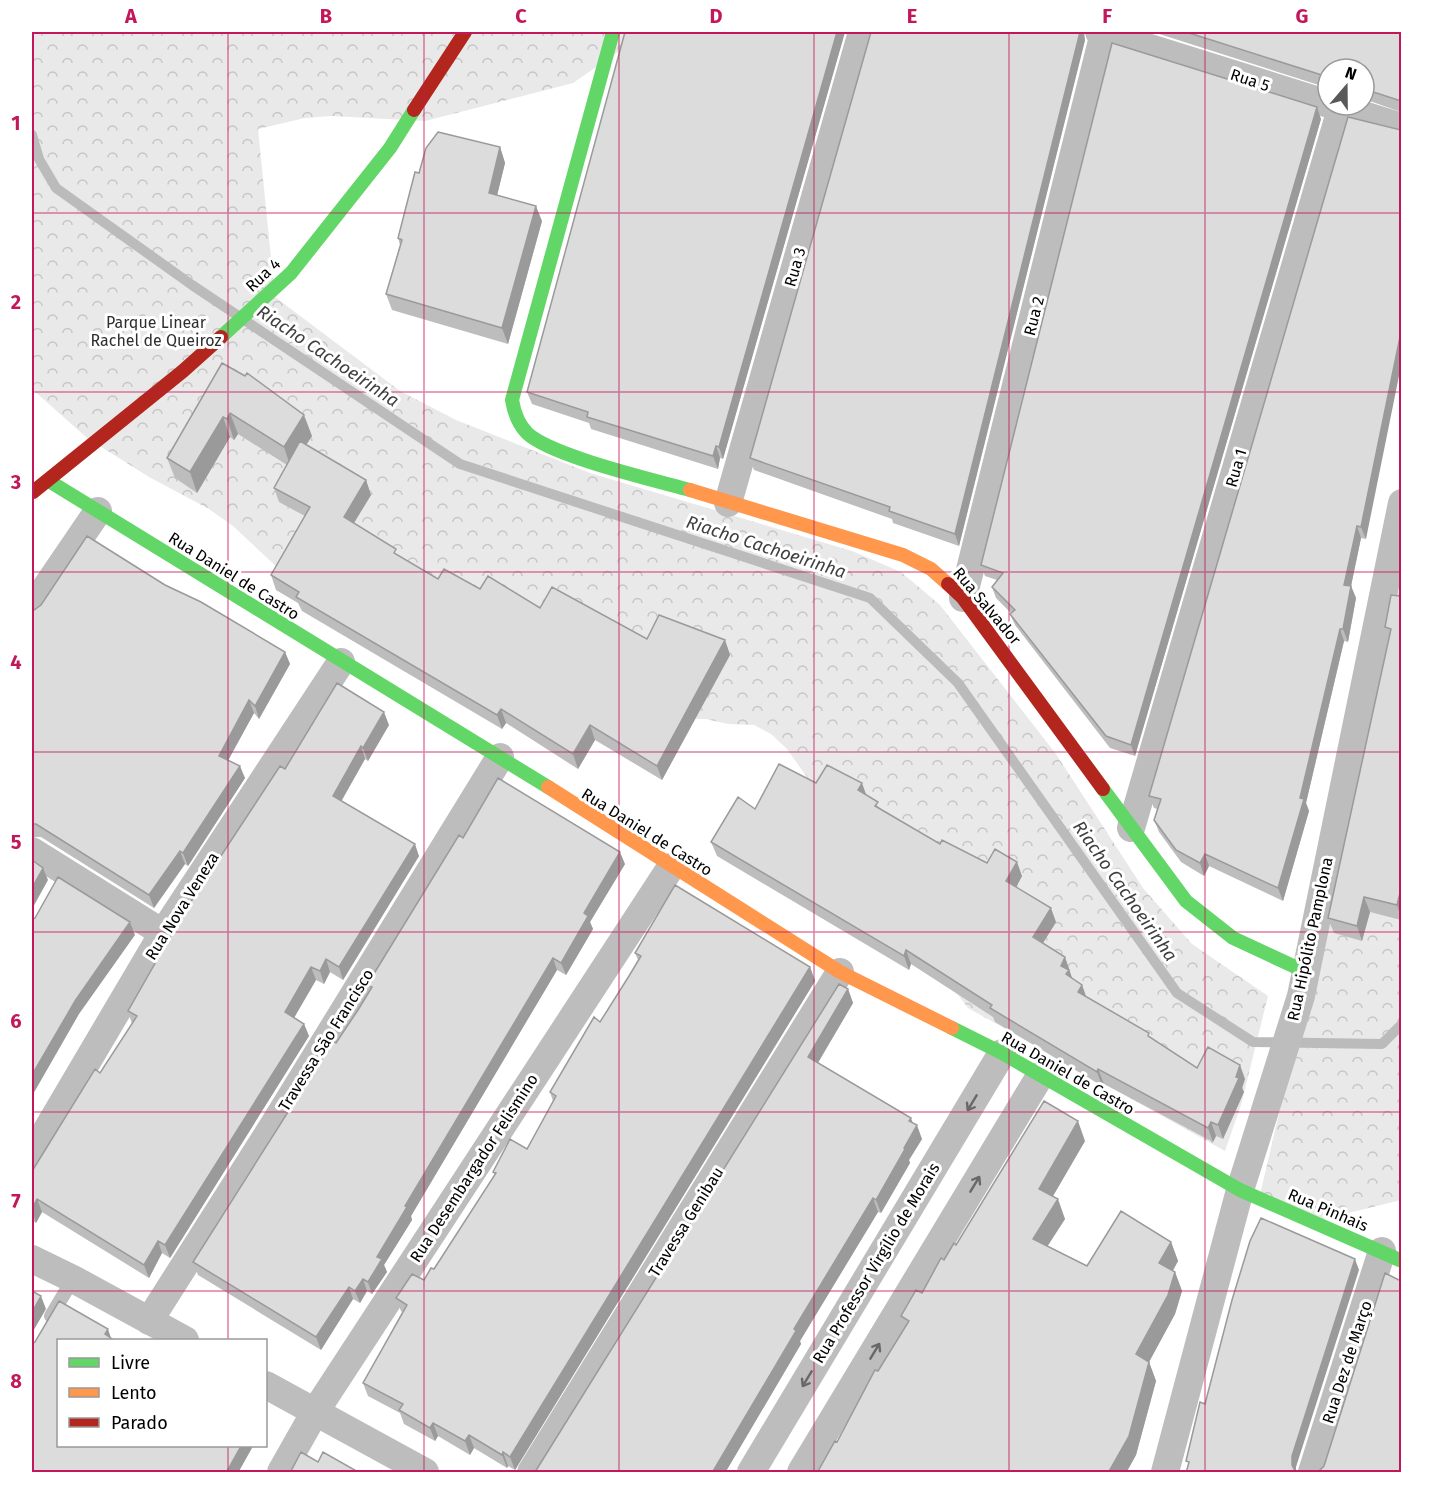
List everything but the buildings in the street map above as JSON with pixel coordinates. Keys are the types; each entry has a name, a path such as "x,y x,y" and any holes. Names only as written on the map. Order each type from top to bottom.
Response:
{"street":[{"name":"Rua 4","path":"32,493 183,371 291,273 390,148 465,32"},
{"name":"Rua Salvador","path":"614,32 512,400 514,414 520,425 531,437 540,442 728,503 903,555 932,569 963,598 996,641 1174,887 1208,920 1303,983"},
{"name":"Rua 3","path":"728,503 862,32"},
{"name":"Rua 5","path":"1102,32 1316,101"},
{"name":"Rua 2","path":"963,598 1102,32"},
{"name":"Rua 1","path":"1131,828 1339,117"},
{"name":"Rua 5","path":"1368,117 1401,127"},
{"name":"Rua Daniel de Castro","path":"49,481 341,662 500,757 840,972 1002,1053 1240,1190"},
{"name":"Rua Hipólito Pamplona","path":"1165,1473 1240,1190 1303,983 1401,503"},
{"path":"32,608 98,511"},
{"name":"Rua Nova Veneza","path":"32,1155 163,933 341,662"},
{"name":"Travessa São Francisco","path":"149,1321 273,1126 500,757"},
{"path":"32,850 61,875 163,933"},
{"name":"Rua Desembargador Felismino","path":"281,1473 315,1412 671,867"},
{"name":"Travessa Genibau","path":"531,1473 840,972"},
{"name":"Rua Professor Virgílio de Morais","path":"751,1473 1002,1053"},
{"path":"801,1473 1040,1076"},
{"name":"Rua Pinhais","path":"1240,1190 1392,1256"},
{"name":"Rua Dez de Março","path":"1312,1473 1392,1256"},
{"path":"32,1259 181,1339"},
{"path":"267,1386 425,1473"}],"lane":[{"path":"43,1330 73,1279"}],"green space":[{"name":"Parque Linear Rachel de Queiroz","path":"32,32 647,32 573,83 425,121 332,116 305,118 258,129 275,297 400,391 456,420 590,473 852,551 901,572 940,605 1056,754 1143,888 1192,944 1268,996 1241,1105 1225,1151 968,1008 927,954 787,749 771,734 754,725 728,724 706,719 677,719 281,571 233,526 209,509 149,477 87,438 32,389"},
{"path":"1401,740 1401,1200 1312,1222 1258,1203 1360,770"}],"waterway":[{"name":"Riacho Cachoeirinha","path":"32,135 39,159 56,188 192,285 460,464 870,598 958,683 1177,993 1253,1042 1382,1044 1402,1024"}],"traffic: fast":[{"path":"613,32 512,400 521,426 539,442 580,459 690,490"},
{"path":"221,337 291,273 390,148 414,110"},
{"path":"49,481 548,787"},
{"path":"1103,789 1186,901 1233,938 1304,971"},
{"path":"952,1028 1002,1053 1240,1190 1402,1261"}],"traffic: slow":[{"path":"690,490 903,555 931,569 948,584"},
{"path":"548,787 840,972 952,1028"}],"traffic: jam":[{"path":"414,110 465,32"},
{"path":"33,492 183,371 221,337"},
{"path":"948,584 963,598 1103,789"}]}
